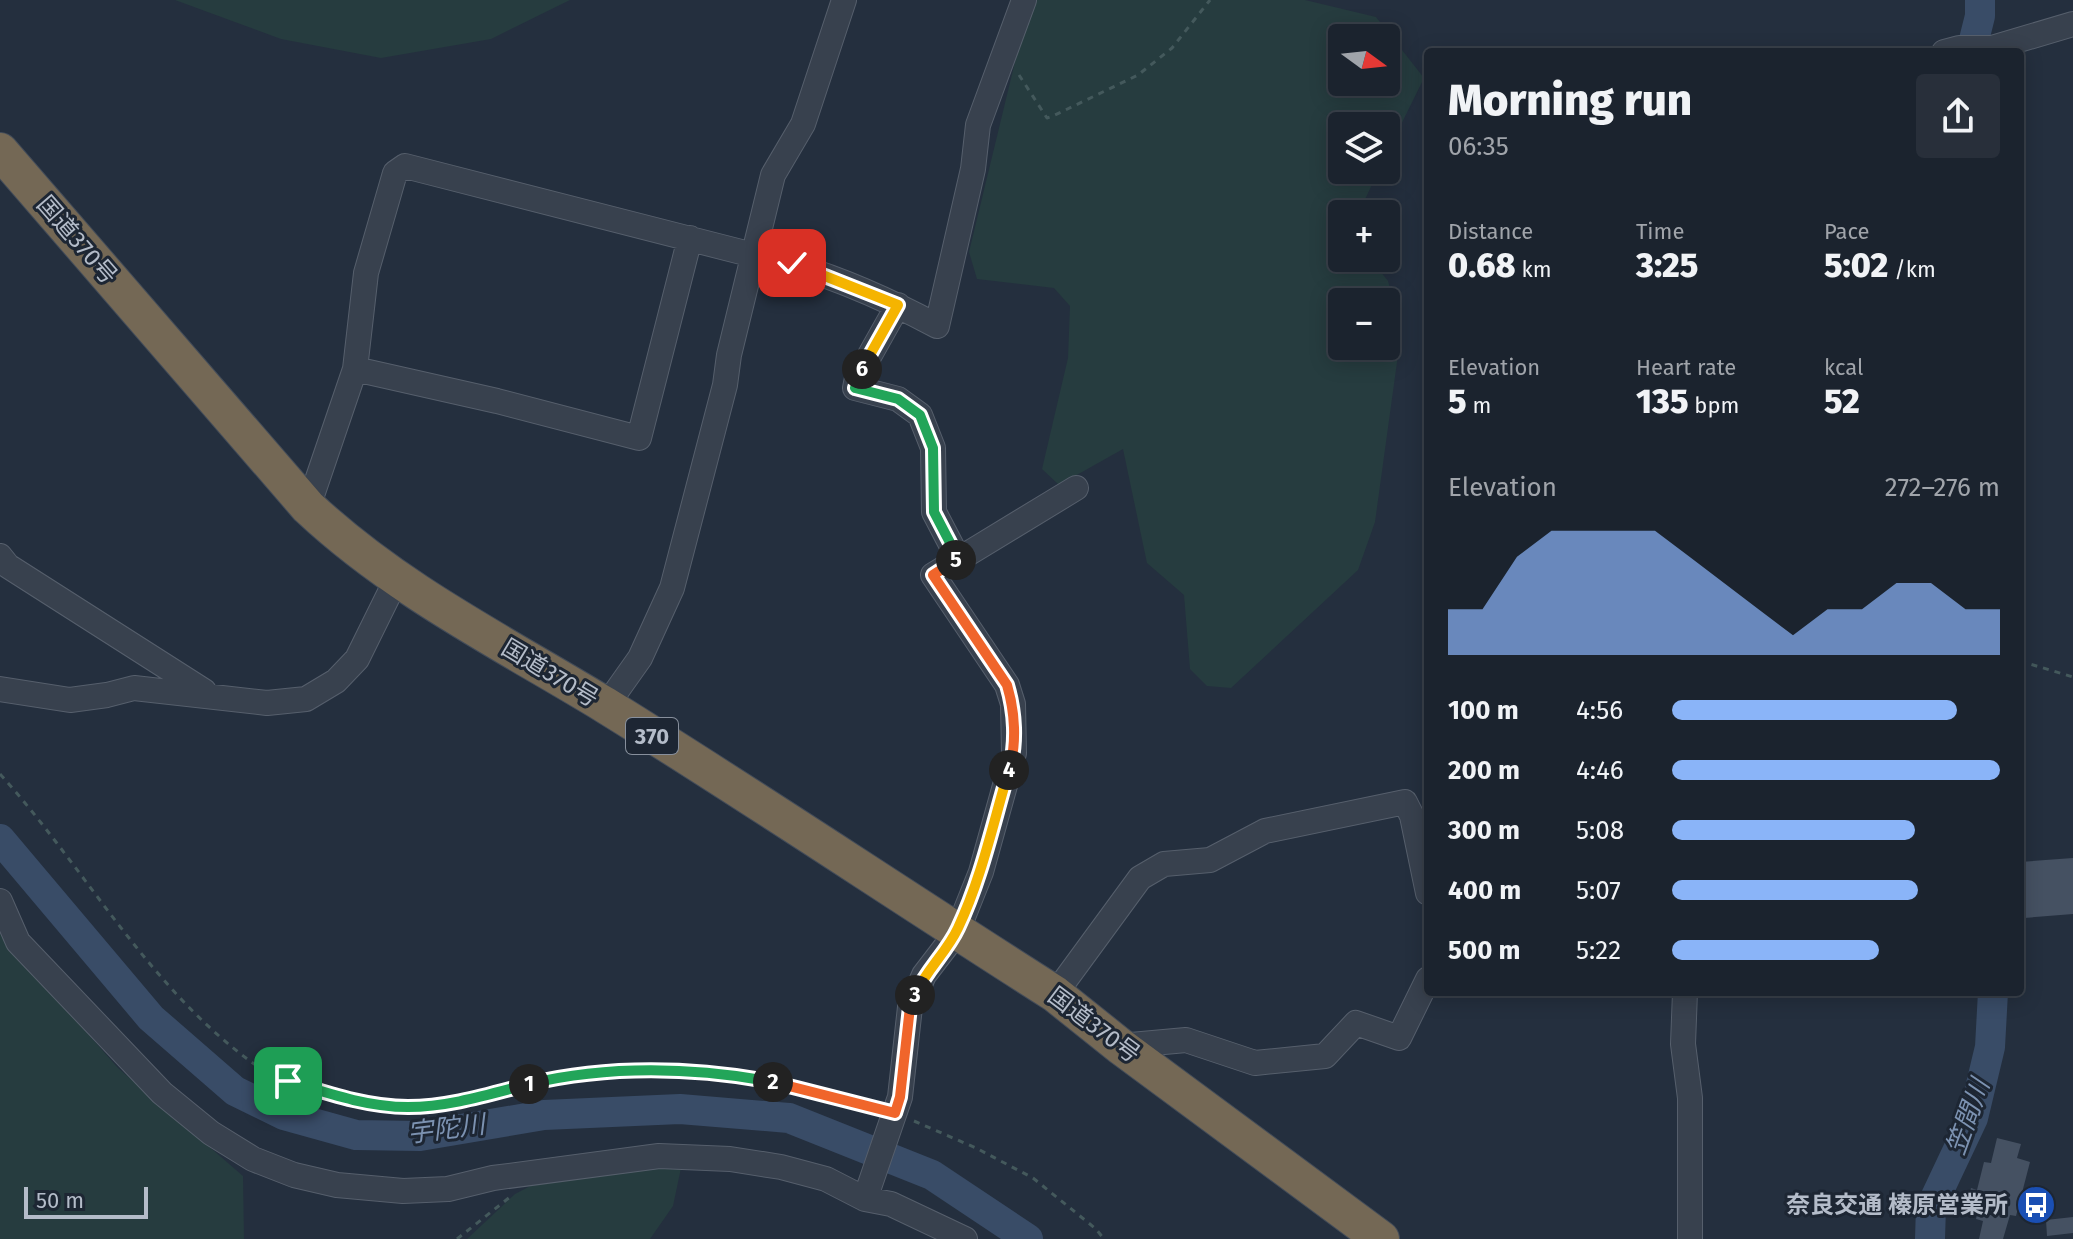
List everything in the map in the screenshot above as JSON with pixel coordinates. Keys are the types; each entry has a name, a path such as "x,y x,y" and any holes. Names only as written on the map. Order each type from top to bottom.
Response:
{"highway":[{"name":"国道370号","path":"0,151 308,507 345,542 396,580 606,706 1055,994 1120,1046 1381,1239"}],"street":[{"path":"606,706 640,658 672,588 725,385 773,175 803,124 844,0"},
{"path":"308,507 355,369 366,273 395,173 405,166 792,263 898,305 937,326 973,169 978,125 1024,0"},
{"path":"1992,48 2073,24"},
{"path":"355,369 497,401 639,438 690,238"},
{"path":"898,305 857,378 855,388 898,399 920,415 933,448 934,512 958,558"},
{"path":"866,1196 900,1097 910,1007 924,975 957,932 981,872 1014,753 1013,704 1007,685 933,575 1076,488"},
{"path":"0,556 8,566 209,695"},
{"path":"0,689 70,700 134,688 267,703 306,699 336,681 357,659 396,580"},
{"path":"1055,994 1140,878 1164,864 1210,860 1265,831 1405,802 1412,816 1424,874"},
{"path":"0,901 18,942 162,1093 211,1133 253,1159 294,1175 337,1185 403,1191 448,1189 493,1178 659,1156 730,1159 781,1167 826,1179 891,1204 965,1239"},
{"path":"1120,1046 1186,1040 1255,1063 1325,1056 1356,1023 1399,1038 1424,987"},
{"path":"1685,996 1683,1044 1690,1098 1690,1239"}],"path":[{"path":"1004,52 1047,118 1138,75 1172,48 1210,0"},
{"path":"2024,662 2073,677"},
{"path":"0,774 159,975 209,1028 253,1063 288,1081 339,1097 408,1107 440,1104 553,1078 671,1070 731,1074 793,1085 894,1116 976,1148 1033,1178 1104,1239"},
{"path":"457,1239 542,1171"}],"green space":[{"path":"175,0 570,0 491,39 381,58 281,39"},
{"path":"1030,0 1305,0 1376,17 1382,24 1328,24 1328,96 1400,96 1400,48 1424,78 1400,127 1400,112 1328,112 1328,184 1372,184 1365,200 1328,200 1328,272 1381,272 1390,288 1328,288 1328,360 1397,360 1375,522 1358,570 1231,688 1207,686 1190,669 1184,595 1147,563 1123,449 1059,485 1042,469 1068,358 1070,306 1054,288 977,279 969,252"},
{"path":"0,934 118,1068 243,1176 244,1239 0,1239"},
{"path":"661,1163 681,1168 673,1206 650,1239 467,1239 515,1194 542,1180"}],"building":[{"path":"2073,858 2073,914 2024,918 2024,862"},
{"path":"1997,1138 2021,1144 2017,1158 2030,1162 2016,1216 2010,1215 2003,1239 1979,1239 1983,1221 1976,1219 1977,1215 1965,1212 1971,1188 1977,1190 1984,1162 1991,1163"},
{"path":"2073,1217 2073,1233 2047,1236 2046,1220"}],"waterway":[{"name":"笠間川","path":"1972,48 1980,16 1980,0"},
{"name":"宇陀川","path":"0,839 151,1018 235,1091 284,1115 356,1135 420,1136 544,1115 680,1109 789,1118 932,1175 1028,1239"},
{"name":"笠間川","path":"1930,1239 1931,1207 1973,1118 1990,1047 1993,996"}],"place":[{"name":"奈良交通 榛原営業所","path":"2036,1205"}],"route":[{"path":"288,1081 339,1097 408,1107 477,1097 553,1078 671,1070 731,1074 793,1085 895,1113 900,1097 910,1007 924,975 957,932 981,872 1014,753 1013,704 1007,685 933,575 958,558 934,512 933,448 920,415 898,399 855,388 857,378 898,305 792,263"}]}
